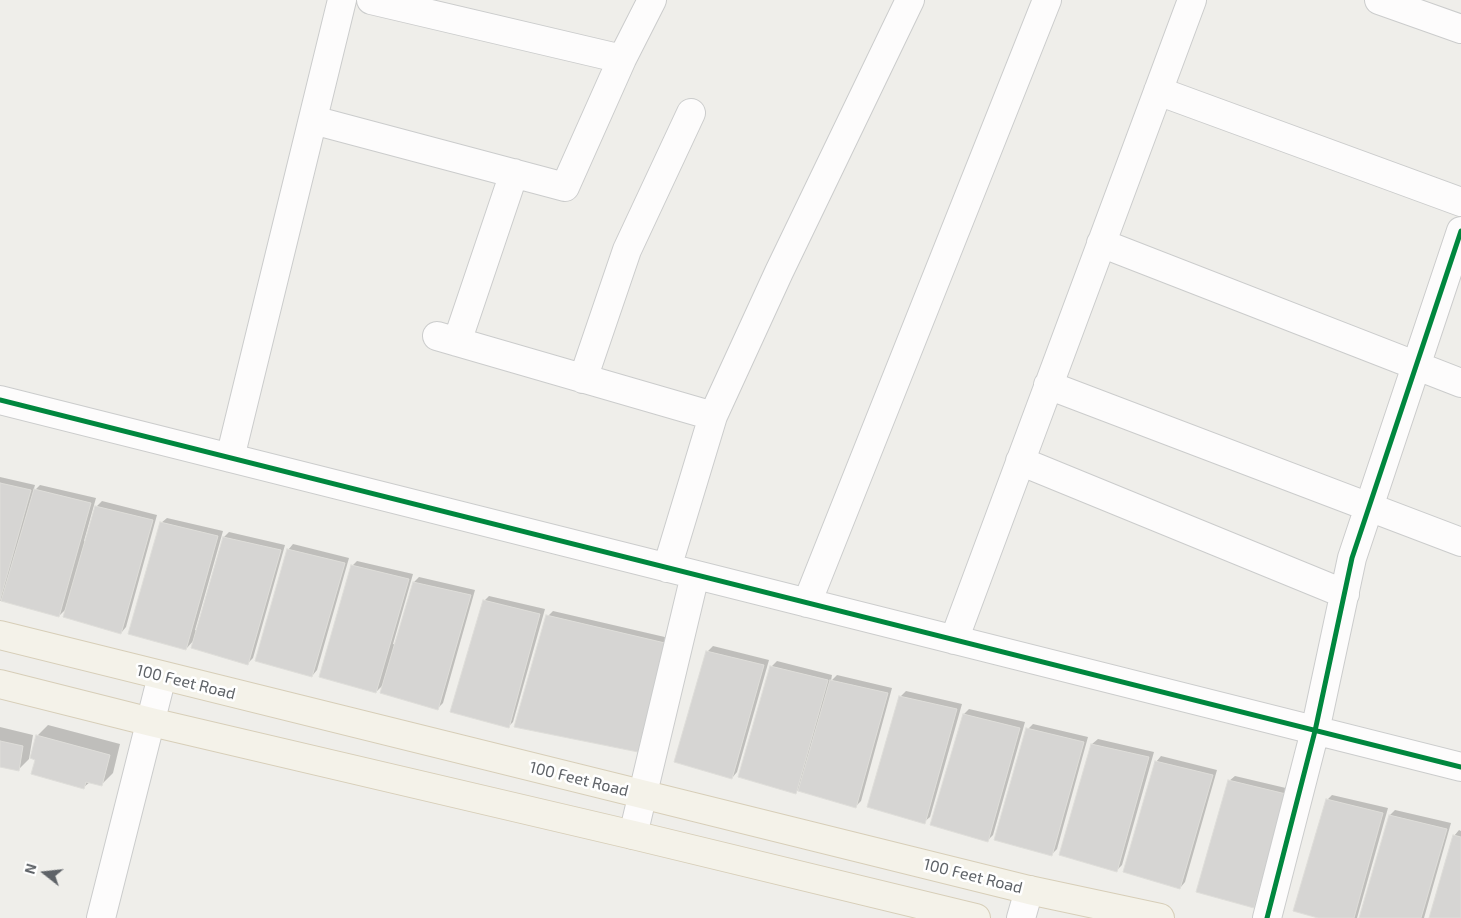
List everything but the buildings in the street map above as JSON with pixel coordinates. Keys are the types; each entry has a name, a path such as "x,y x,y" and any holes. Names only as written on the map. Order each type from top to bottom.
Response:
{"main road":[{"name":"100 Feet Road","path":"0,635 1029,890 1160,918"},
{"path":"0,684 151,722 976,918"}],"street":[{"path":"230,458 342,0"},
{"path":"371,0 622,59"},
{"path":"313,120 565,186 622,59 652,0"},
{"path":"667,568 712,416 910,0"},
{"path":"807,603 1047,0"},
{"path":"954,640 1192,0"},
{"path":"1379,0 1461,29"},
{"path":"1158,91 1461,202"},
{"path":"583,379 627,250 691,112"},
{"path":"514,173 447,339 712,416"},
{"path":"1266,918 1315,731 1352,558 1461,231"},
{"path":"1101,243 1461,383"},
{"path":"1048,385 1461,542"},
{"path":"0,400 1461,767"},
{"path":"1020,461 1345,594"},
{"path":"633,835 695,575"},
{"path":"101,918 162,676"},
{"path":"1021,918 1029,890"}],"cycle path":[{"path":"1267,918 1315,731 1352,558 1461,231"},
{"path":"0,400 1461,767"}]}
